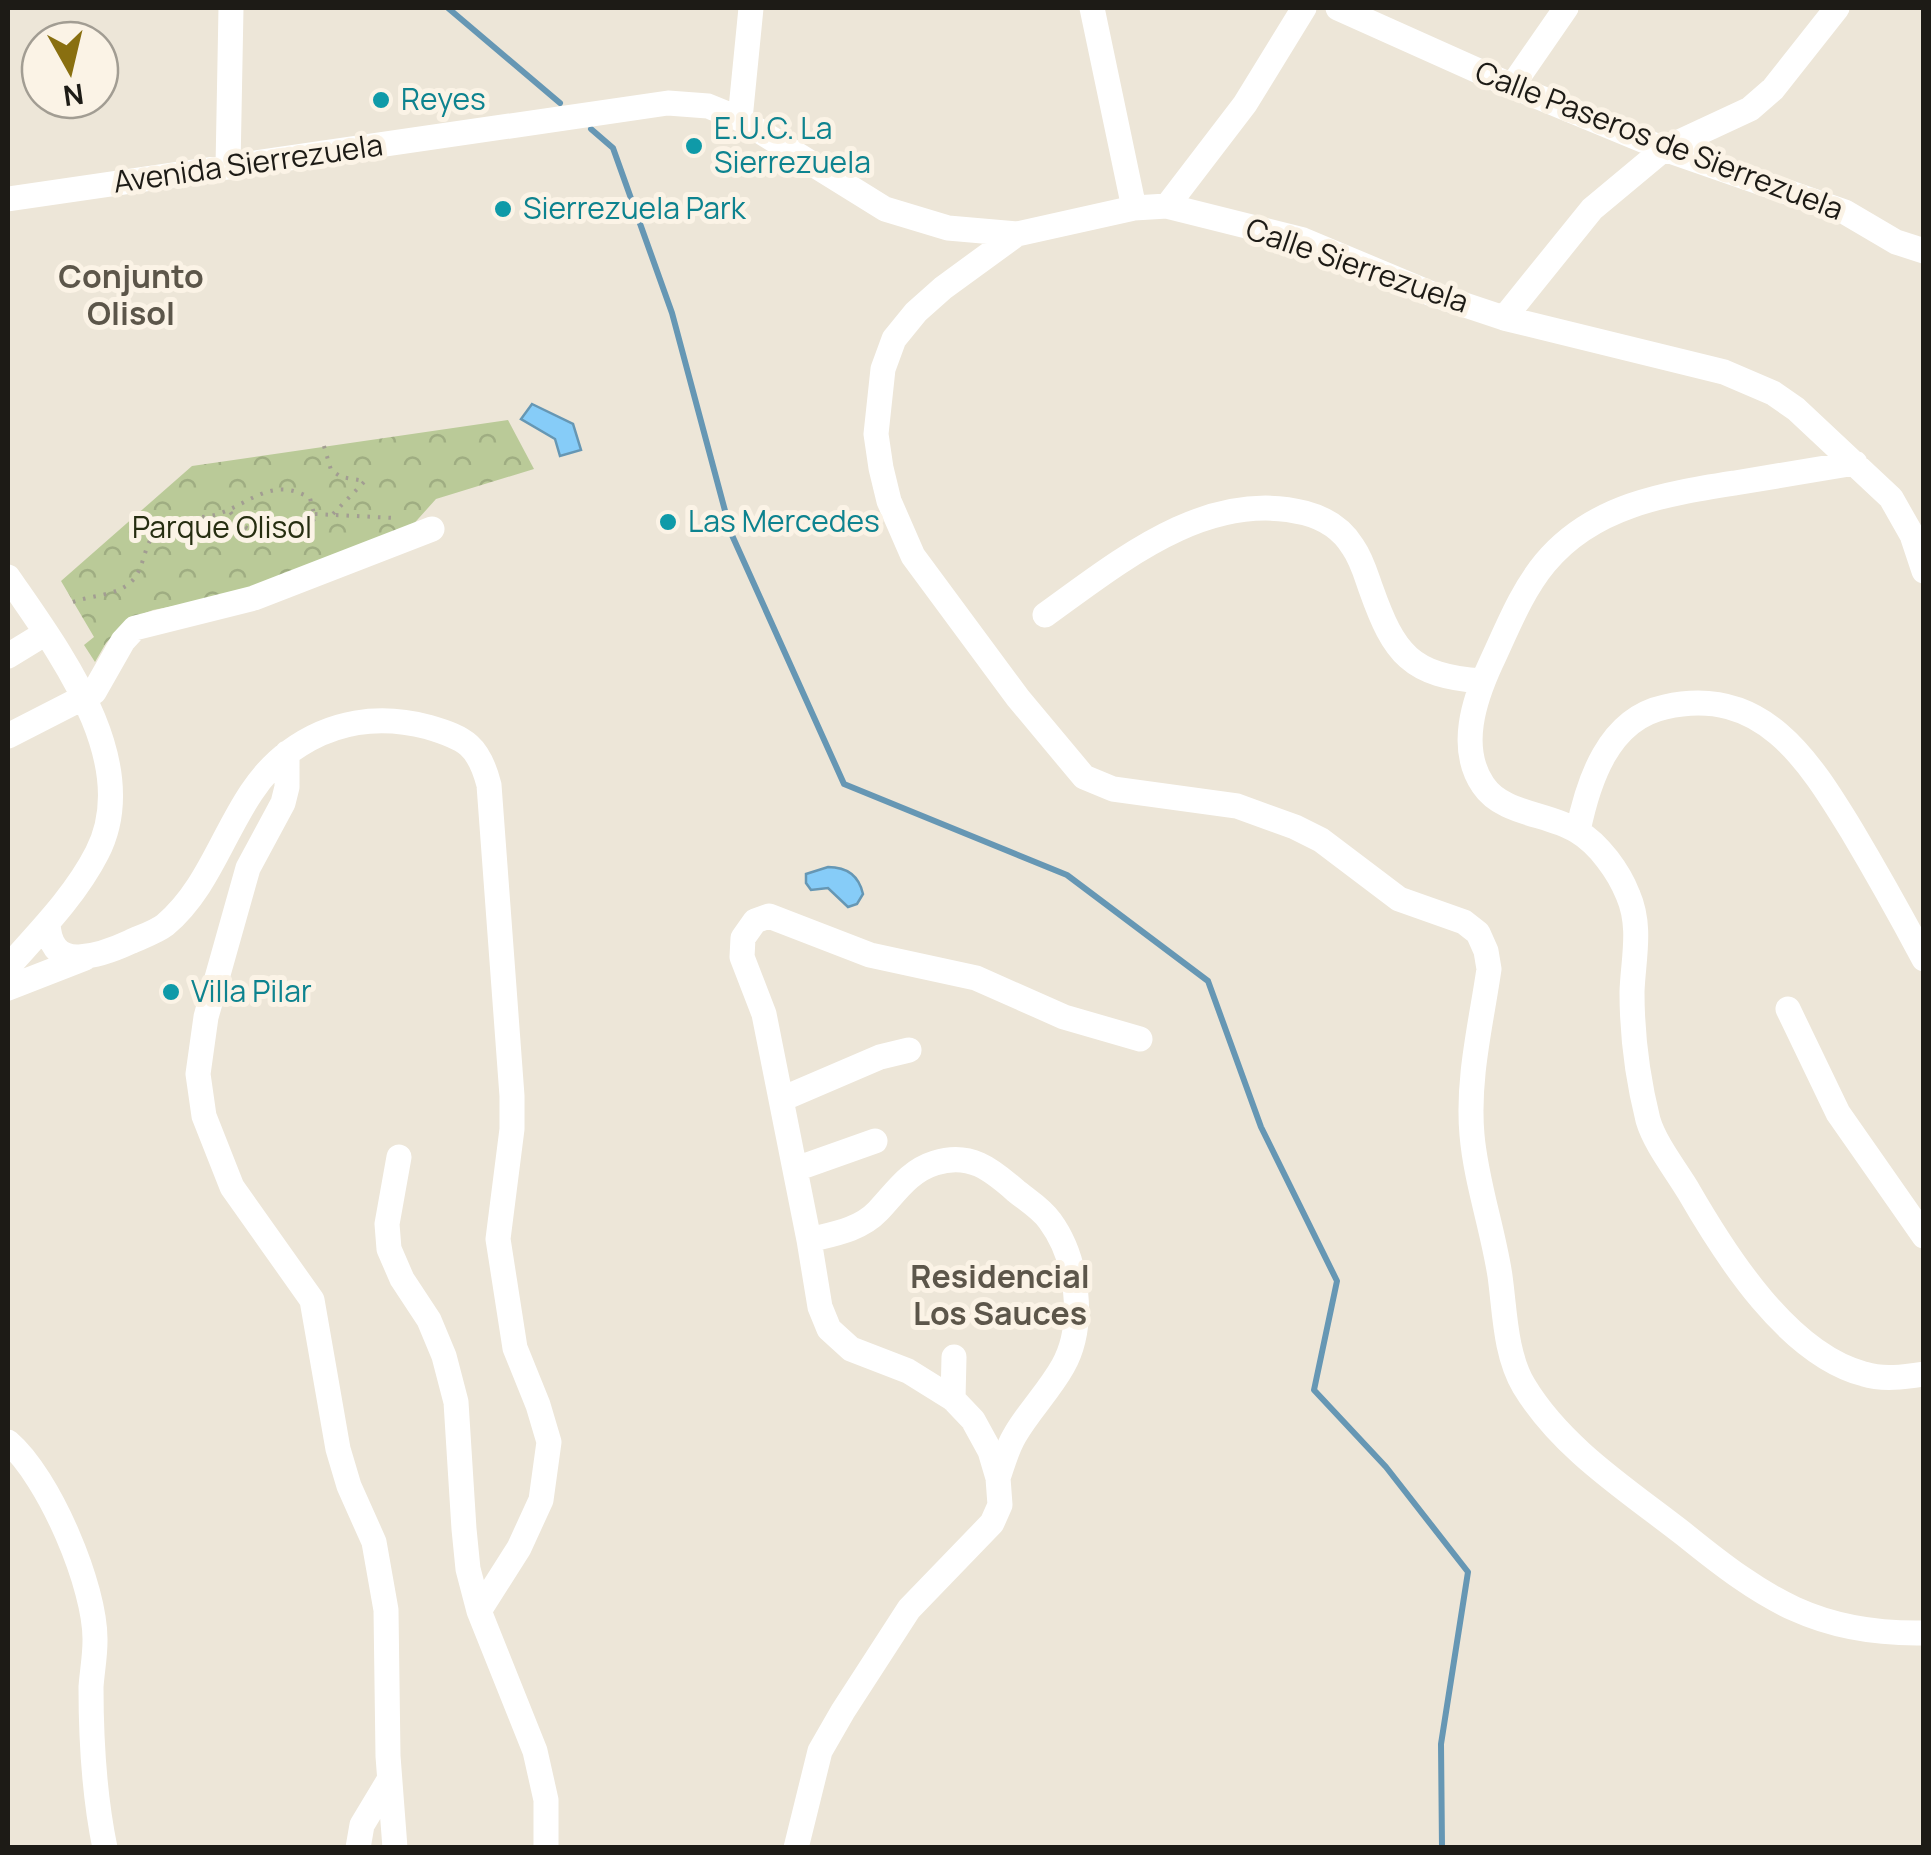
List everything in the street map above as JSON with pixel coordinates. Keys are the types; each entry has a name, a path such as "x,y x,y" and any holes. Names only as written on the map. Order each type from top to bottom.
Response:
{"street":[{"path":"228,167 231,8"},
{"path":"740,119 750,8"},
{"path":"1092,8 1134,208"},
{"path":"1168,206 1246,104 1304,8"},
{"name":"Calle Paseros de Sierrezuela","path":"1338,8 1664,149 1845,212 1896,242 1924,251"},
{"path":"1512,86 1566,8"},
{"path":"1504,318 1592,209 1664,149 1750,108 1773,89 1837,8"},
{"name":"Calle Sierrezuela","path":"548,120 668,103 708,106 740,119 885,209 948,228 1016,234 1134,208 1168,206 1303,240 1432,294 1504,318 1724,372 1796,409 1855,463 1902,514 1924,571"},
{"name":"Avenida Sierrezuela","path":"8,199 548,120"},
{"path":"1016,234 916,312 894,340 883,369 876,434 880,468 889,501 913,556 1018,698 1084,777 1113,789 1237,806 1295,827 1321,840 1399,899 1464,922 1478,933 1489,969 1471,1088 1472,1140 1495,1249 1510,1348 1525,1387 1566,1439 1736,1576 1772,1600 1851,1628 1924,1632"},
{"path":"1855,463 1660,495 1609,513 1568,539 1528,586 1482,681 1471,722 1470,745 1482,784 1495,799 1578,831 1609,861 1629,896 1636,925 1634,1029 1649,1124 1722,1249 1790,1329 1825,1356 1864,1374 1900,1378 1924,1374"},
{"path":"1045,615 1130,554 1184,526 1210,516 1245,510 1293,510 1318,517 1337,528 1352,544 1382,620 1407,660 1426,672 1482,681"},
{"path":"8,736 94,692 117,649 135,628 254,598 432,528"},
{"path":"8,577 83,698 111,774 112,798 97,853 48,923 8,967"},
{"path":"8,656 44,634"},
{"path":"1578,831 1597,766 1631,722 1656,708 1683,702 1712,702 1742,710 1769,725 1818,774 1924,959"},
{"path":"8,988 162,927 191,898 260,777 288,753 336,726 366,720 414,724 464,740 475,749 489,785 512,1096 512,1129 498,1240 515,1348 549,1442 541,1500 518,1548 479,1611"},
{"path":"288,753 283,803 248,868 206,1016 198,1074 204,1116 232,1187 312,1300 338,1449 349,1486 374,1542 386,1610 389,1780 395,1848"},
{"path":"796,1848 820,1751 909,1610 992,1523 1000,1505 990,1451 973,1420 953,1398 908,1371 851,1349 829,1329 820,1307 764,1014 742,957 743,938 755,921 770,916 870,956 976,978 1064,1016 1140,1039"},
{"path":"48,923 48,939 56,950 71,957 90,956"},
{"path":"1788,1009 1838,1113 1924,1236"},
{"path":"782,1099 880,1057 910,1050"},
{"path":"796,1169 875,1141"},
{"path":"399,1157 387,1224 389,1249 402,1279 429,1320 444,1356 456,1402 468,1570 479,1611 535,1751 546,1800 546,1848"},
{"path":"809,1240 851,1229 876,1213 909,1176 934,1163 966,1158 988,1167 1048,1218 1063,1242 1072,1269 1074,1335 1066,1362 1014,1437 998,1478"},
{"path":"953,1398 954,1357"},
{"path":"8,1442 48,1492 89,1596 96,1640 91,1683 92,1746 105,1848"},
{"path":"358,1848 362,1825 389,1780"}],"path":[{"path":"324,446 332,470 364,481 332,515"},
{"path":"73,602 119,590 132,581 152,535 164,526 229,510 260,493 284,490 310,498 315,514 307,528 283,536 264,536 248,532 229,510"},
{"path":"315,514 401,518"}],"green space":[{"name":"Parque Olisol","path":"508,420 534,469 436,499 410,528 226,596 153,610 129,619 106,643 95,662 84,645 94,637 61,581 192,466"}],"water":[{"path":"532,404 573,424 581,450 560,456 555,439 521,419"},
{"path":"828,867 846,871 855,878 863,894 857,904 848,907 828,888 811,890 806,874"}],"waterway":[{"path":"448,8 560,103"},
{"path":"591,129 613,148 672,313 731,533 844,784 1067,875 1208,981 1261,1127 1337,1281 1314,1390 1386,1467 1468,1572 1441,1744 1442,1848"}],"place":[{"name":"Reyes","path":"381,100"},
{"name":"E.U.C. La Sierrezuela","path":"694,146"},
{"name":"Sierrezuela Park","path":"503,209"},
{"name":"Las Mercedes","path":"668,522"},
{"name":"Villa Pilar","path":"171,992"}],"district":[{"name":"Conjunto Olisol","path":"131,296"},
{"name":"Residencial Los Sauces","path":"1000,1296"}]}
